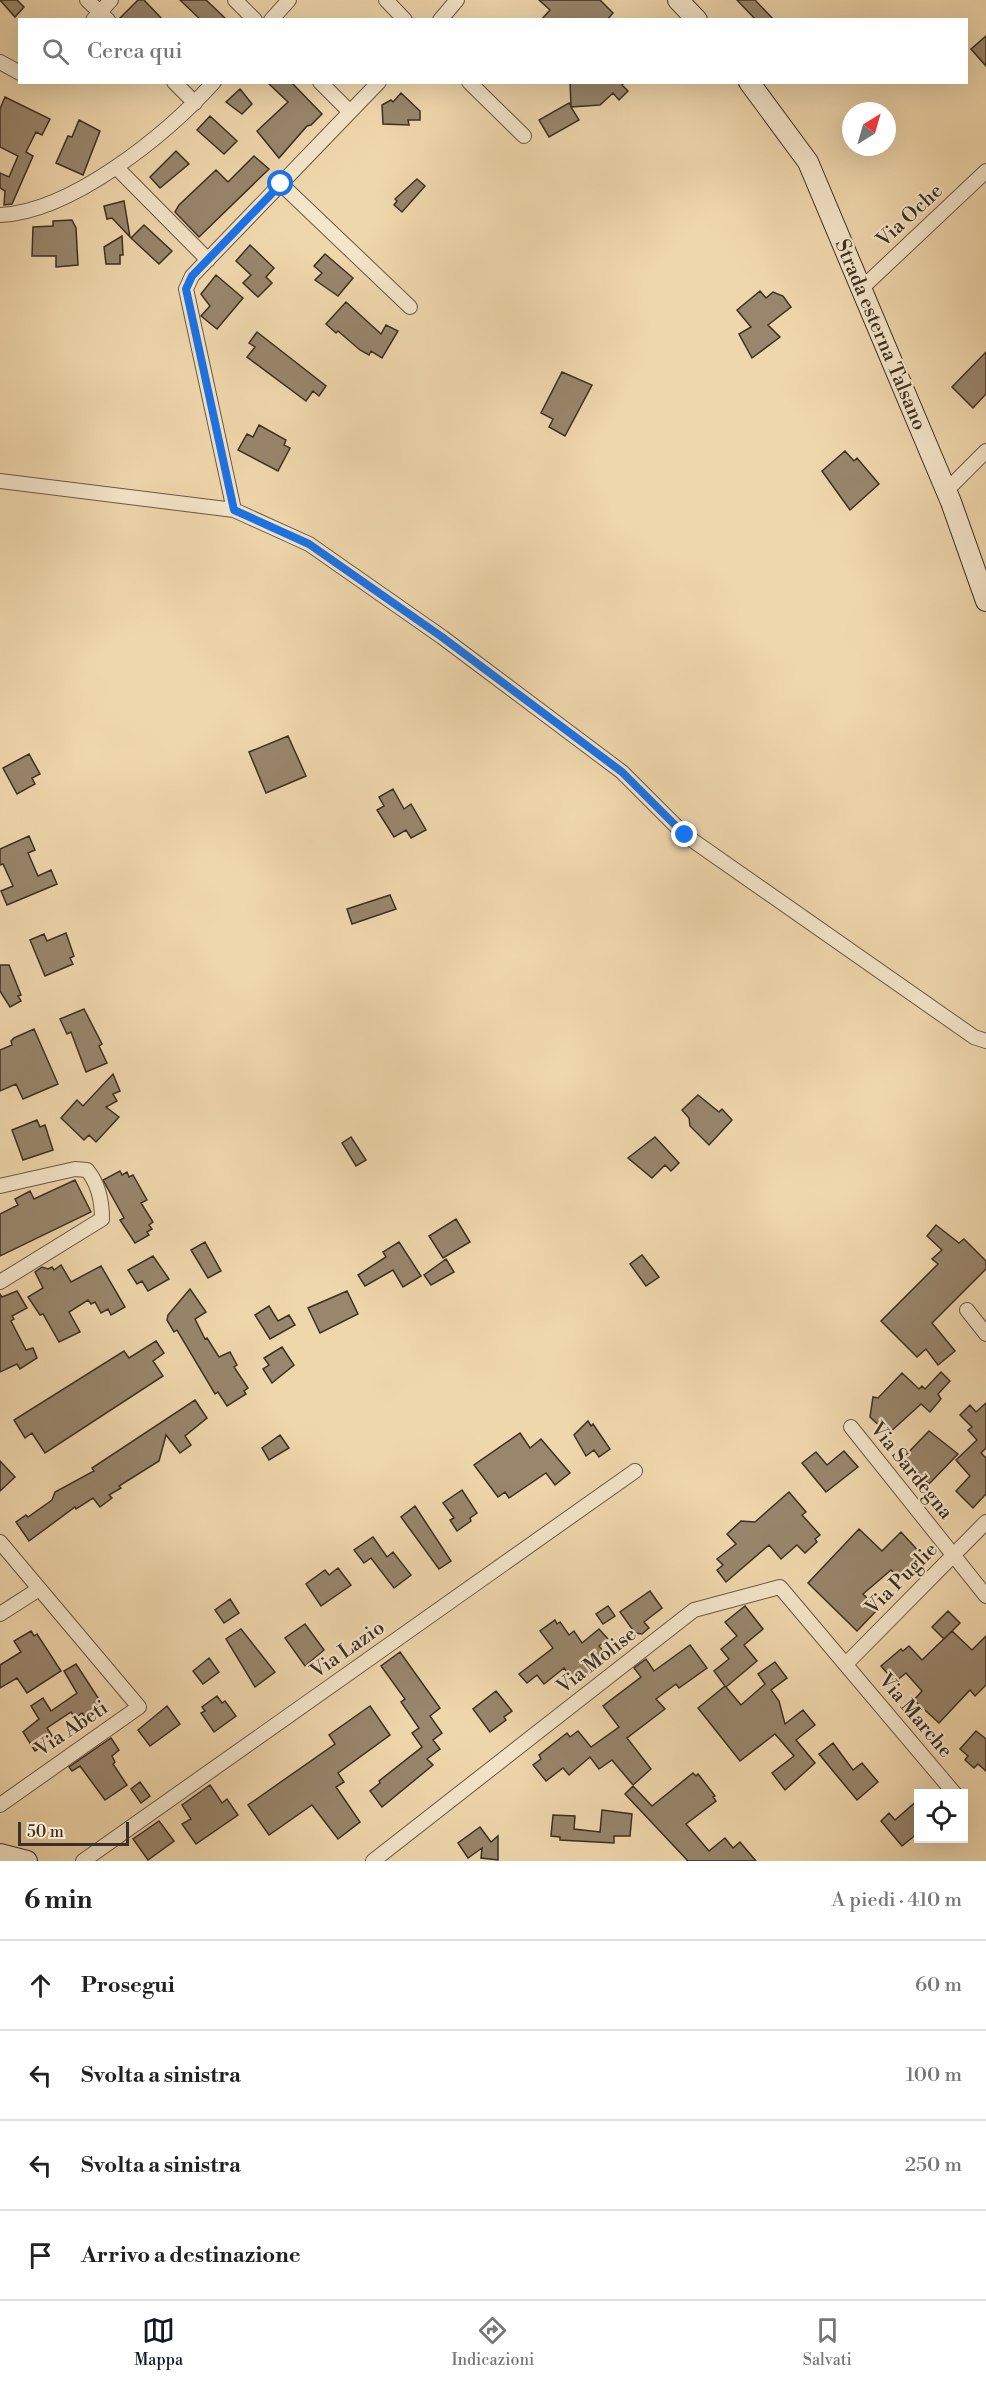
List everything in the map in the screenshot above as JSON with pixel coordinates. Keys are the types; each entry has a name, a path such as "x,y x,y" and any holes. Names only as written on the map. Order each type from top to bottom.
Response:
{"street":[{"path":"87,0 100,17 111,0"},
{"path":"235,0 253,18"},
{"path":"273,18 289,0"},
{"path":"386,0 403,18"},
{"path":"442,18 457,0"},
{"path":"678,0 695,18"},
{"path":"0,62 18,73"},
{"path":"176,84 195,103"},
{"path":"0,215 14,214 77,192 129,160 195,103 212,84"},
{"path":"322,84 350,112"},
{"path":"234,510 186,289 192,276 377,84"},
{"path":"471,84 524,136"},
{"name":"Strada esterna Talsano","path":"750,84 808,162 946,491 986,601"},
{"path":"116,167 208,260"},
{"name":"Via Oche","path":"861,289 986,171"},
{"path":"285,179 410,307"},
{"path":"946,491 986,451"},
{"path":"0,481 234,510 309,544 442,637 622,772 685,835 974,1037 986,1041"},
{"path":"0,1186 75,1169 87,1170 93,1177 102,1206 102,1219 0,1282"},
{"path":"967,1310 986,1334"},
{"name":"Via Sardegna","path":"851,1427 986,1596"},
{"name":"Via Lazio","path":"83,1861 635,1472"},
{"name":"Via Puglie","path":"846,1664 986,1521"},
{"path":"0,1542 39,1589 0,1614"},
{"name":"Via Molise","path":"373,1861 694,1610 780,1587 846,1664"},
{"name":"Via Abeti","path":"0,1805 139,1707 39,1589"},
{"name":"Via Marche","path":"846,1664 951,1789"},
{"path":"0,1854 27,1861"}],"building":[{"path":"0,0 17,0 24,7 15,17"},
{"path":"138,0 144,0 161,18 120,18"},
{"path":"180,0 206,0 225,18 199,18"},
{"path":"539,0 600,0 613,13 609,18 543,18 550,10"},
{"path":"737,0 755,0 772,18 754,18"},
{"path":"986,36 986,66 971,49"},
{"path":"269,84 293,84 322,114 307,126 279,158 257,131 288,102"},
{"path":"570,84 623,84 628,91 619,100 613,93 600,105 571,107 579,120 549,137 539,120 569,103 571,106"},
{"path":"240,89 252,104 242,114 226,102"},
{"path":"401,93 420,111 420,120 408,120 409,125 383,124 382,105 391,100 393,102"},
{"path":"5,97 50,119 42,135 36,132 26,152 33,156 12,204 4,205 5,191 0,188 0,173 9,177 18,156 0,147 0,109"},
{"path":"210,116 237,141 224,154 197,130"},
{"path":"79,120 100,131 83,175 56,163 68,136 72,137"},
{"path":"176,151 189,164 160,188 150,177"},
{"path":"254,156 269,169 199,237 175,212 179,205 216,170 228,182"},
{"path":"417,179 425,186 402,212 394,205 397,201 395,199"},
{"path":"124,201 130,237 112,218 107,219 104,206"},
{"path":"72,220 76,228 78,265 56,267 56,256 32,256 33,227 53,226 53,221"},
{"path":"144,225 172,251 159,264 131,238"},
{"path":"122,236 123,255 120,255 120,264 106,264 104,247"},
{"path":"250,245 274,268 266,277 272,283 258,297 243,283 251,275 236,261"},
{"path":"325,254 353,278 338,296 315,280 322,273 314,266"},
{"path":"216,275 243,298 217,329 201,316 210,306 201,294"},
{"path":"760,291 766,298 773,292 783,296 791,307 768,325 780,337 752,358 739,334 751,327 737,310"},
{"path":"346,302 381,334 386,325 398,331 382,358 371,351 369,355 360,350 326,324"},
{"path":"257,332 326,386 319,396 313,391 306,401 247,357 255,347 249,343"},
{"path":"986,352 986,394 973,408 952,387"},
{"path":"562,372 592,385 565,436 549,427 553,419 541,413"},
{"path":"259,425 286,440 284,445 290,448 278,471 238,450 247,434 253,437"},
{"path":"845,451 854,461 857,458 879,484 850,510 822,471"},
{"path":"288,736 306,776 266,793 249,752"},
{"path":"29,754 40,774 32,778 35,784 17,794 3,768"},
{"path":"393,789 404,809 411,804 426,830 411,838 406,830 394,837 377,810 384,806 379,797"},
{"path":"29,836 35,850 28,853 38,876 51,870 57,884 7,905 1,891 13,886 3,864 0,865 0,849"},
{"path":"390,895 396,909 352,924 347,909"},
{"path":"66,933 74,956 70,958 73,964 45,976 30,940 44,934 47,941"},
{"path":"0,965 9,965 21,995 18,996 21,1001 10,1007 0,991"},
{"path":"84,1009 102,1044 99,1046 107,1063 86,1072 71,1032 67,1034 60,1019"},
{"path":"34,1029 58,1084 23,1099 16,1084 0,1091 0,1050 12,1045 11,1041 14,1038"},
{"path":"113,1074 120,1091 113,1094 117,1101 106,1107 119,1117 96,1142 89,1135 84,1140 61,1118 77,1100 83,1106"},
{"path":"698,1095 719,1112 722,1109 732,1120 709,1145 690,1126 689,1118 682,1110"},
{"path":"37,1120 40,1127 45,1125 53,1150 23,1160 12,1130"},
{"path":"351,1137 366,1160 356,1166 342,1143"},
{"path":"655,1137 679,1163 671,1171 665,1165 652,1178 628,1158"},
{"path":"120,1171 122,1175 127,1172 129,1177 133,1175 147,1200 141,1203 153,1222 149,1225 152,1229 147,1232 149,1235 135,1243 120,1220 124,1218 103,1180"},
{"path":"75,1180 91,1212 0,1256 0,1214 18,1205 15,1199 30,1191 34,1199"},
{"path":"456,1219 470,1242 443,1258 429,1236"},
{"path":"936,1225 959,1243 964,1239 986,1261 986,1269 932,1323 955,1351 938,1365 926,1349 917,1357 881,1321 938,1264 932,1259 942,1250 927,1236"},
{"path":"205,1242 221,1271 208,1278 191,1250"},
{"path":"399,1242 421,1276 403,1287 393,1270 365,1286 358,1275 386,1257 383,1252"},
{"path":"642,1255 659,1277 646,1286 630,1264"},
{"path":"153,1256 169,1279 148,1291 142,1281 137,1284 128,1270"},
{"path":"446,1259 454,1272 431,1285 424,1275"},
{"path":"61,1265 71,1282 101,1266 125,1307 111,1315 108,1309 101,1313 95,1302 91,1304 88,1300 69,1312 80,1332 59,1342 43,1314 40,1315 28,1297 43,1288 35,1272 42,1267 48,1269 52,1267 54,1270"},
{"path":"190,1289 206,1312 195,1319 205,1339 207,1338 219,1357 230,1352 237,1365 234,1367 248,1388 244,1391 246,1394 227,1406 218,1392 215,1394 177,1330 174,1332 167,1320 168,1315"},
{"path":"17,1291 27,1308 12,1316 14,1319 11,1321 26,1350 33,1348 37,1358 20,1369 17,1364 0,1372 0,1294 2,1297"},
{"path":"347,1291 358,1314 320,1333 308,1308"},
{"path":"269,1306 278,1321 289,1315 295,1325 270,1339 255,1315"},
{"path":"156,1341 164,1353 153,1361 163,1376 45,1453 32,1433 25,1438 14,1420 124,1351 129,1358"},
{"path":"282,1347 294,1365 272,1383 263,1369 269,1365 264,1358"},
{"path":"941,1372 950,1381 938,1394 941,1399 930,1412 921,1404 888,1434 870,1417 873,1397 878,1398 902,1373 919,1389 922,1386 925,1389"},
{"path":"195,1400 207,1418 185,1436 191,1445 180,1453 166,1435 159,1461 119,1486 121,1488 109,1495 112,1498 100,1507 93,1498 76,1509 75,1507 29,1541 16,1522 26,1515 28,1517 52,1500 55,1492 94,1471 92,1468"},
{"path":"986,1403 986,1448 981,1453 986,1458 986,1494 973,1508 956,1491 970,1476 956,1460 977,1440 968,1430 972,1427 960,1415 970,1405 976,1412"},
{"path":"588,1421 591,1426 593,1424 610,1449 599,1457 594,1450 586,1456 574,1435"},
{"path":"929,1431 958,1454 929,1484 903,1458"},
{"path":"520,1433 530,1448 541,1439 570,1473 555,1485 546,1473 509,1498 505,1492 498,1497 474,1465"},
{"path":"280,1435 289,1448 269,1460 262,1448"},
{"path":"844,1451 858,1467 826,1492 802,1463 816,1452 827,1465"},
{"path":"0,1461 15,1477 0,1491"},
{"path":"462,1490 477,1513 470,1518 471,1521 457,1531 450,1520 454,1518 443,1503"},
{"path":"789,1492 806,1512 802,1515 820,1535 815,1539 817,1542 805,1553 797,1545 781,1559 769,1545 726,1582 717,1570 723,1565 717,1559 736,1544 727,1534 741,1521 755,1522"},
{"path":"415,1506 451,1561 439,1569 401,1517"},
{"path":"859,1529 882,1551 901,1532 924,1557 900,1579 891,1570 863,1594 878,1609 857,1631 808,1583"},
{"path":"373,1537 387,1557 393,1552 411,1575 394,1588 371,1558 364,1563 354,1550"},
{"path":"338,1568 351,1585 321,1606 306,1584 325,1570 329,1575"},
{"path":"650,1591 662,1608 644,1622 649,1628 642,1634 635,1633 620,1612"},
{"path":"230,1599 239,1613 224,1623 215,1610"},
{"path":"608,1606 615,1616 603,1624 596,1614"},
{"path":"745,1606 763,1629 744,1645 757,1661 726,1687 741,1705 765,1684 758,1674 775,1662 787,1678 771,1690 779,1701 785,1724 803,1710 815,1725 796,1740 815,1763 785,1790 772,1773 794,1756 775,1734 740,1761 698,1708 725,1686 714,1671 729,1659 721,1649 737,1636 725,1622"},
{"path":"948,1611 960,1623 944,1639 932,1627"},
{"path":"555,1620 557,1624 560,1622 569,1635 574,1631 582,1643 599,1629 608,1639 599,1646 607,1656 587,1676 584,1673 574,1681 564,1668 544,1684 537,1675 527,1683 519,1674 553,1648 540,1631"},
{"path":"305,1624 324,1650 305,1666 285,1638"},
{"path":"241,1629 275,1672 255,1687 226,1639"},
{"path":"31,1631 34,1636 37,1634 61,1671 27,1693 17,1678 0,1688 0,1665 21,1652 14,1641"},
{"path":"952,1631 972,1650 986,1636 986,1685 975,1696 970,1690 939,1723 914,1700 922,1691 906,1673 895,1682 881,1666 901,1649 903,1651 909,1646 922,1660"},
{"path":"690,1645 707,1668 679,1688 676,1684 656,1699 665,1709 627,1738 651,1769 633,1785 612,1760 599,1769 590,1757 569,1775 563,1768 546,1781 533,1765 541,1759 539,1755 567,1733 570,1737 578,1731 591,1747 619,1727 603,1706 641,1677 634,1668 646,1659 654,1671"},
{"path":"400,1652 440,1708 430,1716 442,1733 433,1740 440,1749 427,1759 433,1765 382,1807 370,1791 380,1783 379,1781 422,1747 412,1733 419,1728 401,1702 405,1699 381,1666"},
{"path":"209,1658 219,1672 203,1684 193,1671"},
{"path":"76,1664 104,1707 86,1718 82,1713 75,1718 71,1712 47,1728 54,1739 35,1751 23,1732 39,1719 31,1706 43,1698 51,1711 77,1693 64,1671"},
{"path":"496,1691 512,1711 504,1717 506,1720 490,1732 473,1709"},
{"path":"217,1696 222,1703 225,1701 236,1716 214,1732 201,1713 205,1711 202,1707"},
{"path":"167,1706 180,1724 150,1746 138,1730"},
{"path":"370,1706 390,1735 338,1773 344,1782 336,1787 360,1822 338,1839 312,1805 269,1835 248,1805 335,1744 329,1735"},
{"path":"976,1731 986,1739 986,1771 978,1764 974,1768 965,1760 968,1756 960,1749"},
{"path":"111,1738 119,1750 112,1756 115,1762 113,1764 127,1785 105,1800 80,1766 72,1771 69,1767"},
{"path":"833,1743 853,1770 862,1763 878,1782 857,1800 819,1754"},
{"path":"693,1773 696,1776 698,1774 715,1796 713,1797 716,1801 686,1824 709,1851 725,1838 733,1848 740,1842 756,1861 688,1861 625,1794 633,1786 652,1806"},
{"path":"140,1782 150,1796 141,1803 131,1789"},
{"path":"210,1785 222,1803 227,1799 238,1815 196,1844 182,1824 191,1819 182,1805"},
{"path":"914,1803 914,1836 902,1846 881,1821 889,1813 895,1820"},
{"path":"602,1810 632,1814 630,1836 614,1836 614,1843 560,1840 560,1837 551,1836 553,1815 575,1816 574,1829 600,1832"},
{"path":"159,1821 174,1841 148,1860 133,1839"},
{"path":"480,1827 491,1842 498,1836 498,1860 481,1858 482,1848 468,1858 458,1843"}],"route":[{"path":"281,184 192,276 186,289 234,510 309,544 442,637 622,772 685,835"}]}
